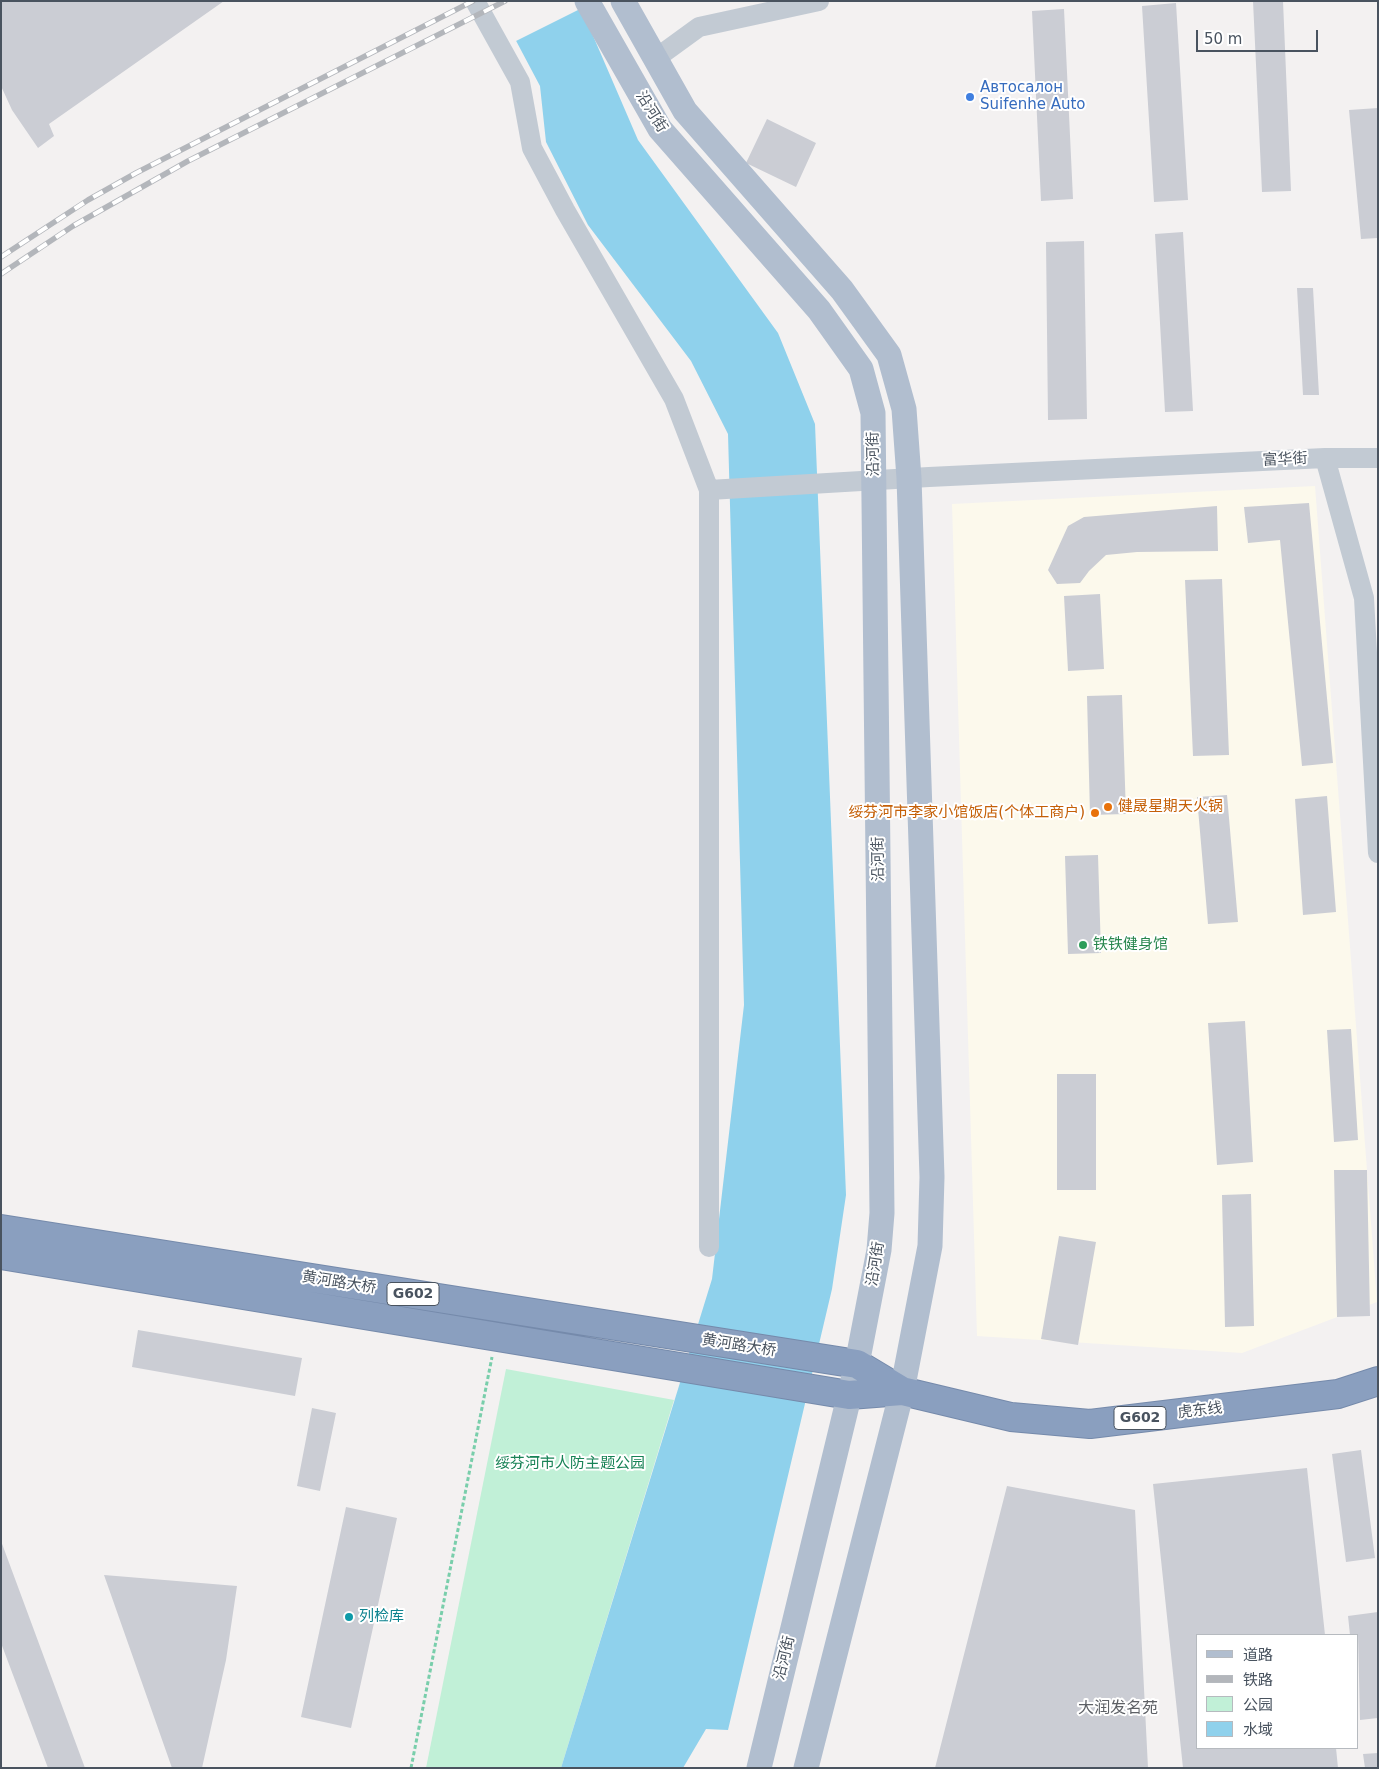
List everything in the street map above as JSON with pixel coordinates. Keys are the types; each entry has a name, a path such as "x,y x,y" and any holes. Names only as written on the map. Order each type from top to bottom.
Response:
{"highway":[{"name":"黄河路大桥","path":"1,1229 856,1364"},
{"name":"黄河路大桥","path":"1,1255 849,1395"},
{"name":"G602","path":"856,1364 902,1391"},
{"name":"虎东线","path":"902,1391 1012,1417 1090,1424 1338,1394 1378,1381"},
{"name":"G602","path":"849,1395 902,1391"}],"main road":[{"name":"沿河街","path":"587,1 660,129 818,310 861,369 873,413 882,1213 874,1282 856,1364 758,1768"},
{"name":"沿河街","path":"623,1 685,111 842,290 890,355 904,409 909,478 932,1177 930,1246 902,1391 806,1768"}],"street":[{"path":"474,1 520,82 532,148 565,210 674,398 709,490 709,1248"},
{"path":"655,59 699,27 819,1"},
{"path":"1325,458 1378,458"},
{"name":"富华街","path":"709,490 909,478 1325,458 1364,598 1378,853"}],"path":[{"path":"411,1768 496,1336"}],"shaded area":[{"path":"1315,486 1377,1302 1242,1353 977,1336 952,504"}],"green space":[{"name":"绥芬河市人防主题公园","path":"506,1369 674,1400 561,1768 426,1768"}],"water":[{"path":"495,1 578,1 638,140 778,333 815,424 846,1195 832,1289 728,1730 706,1729 683,1768 561,1768 712,1279 744,1005 728,434 691,361 588,225 546,142 540,86"}],"pier":[{"path":"492,1 581,1 584,7 514,42"}],"building":[{"path":"1,1 224,1 49,124 54,136 38,148 12,110 1,86"},
{"path":"1253,1 1283,1 1291,191 1262,192"},
{"path":"1176,3 1188,200 1154,202 1142,6"},
{"path":"1064,9 1073,199 1041,201 1032,11"},
{"path":"1378,108 1378,238 1361,239 1349,110"},
{"path":"767,119 816,143 796,187 746,163"},
{"path":"1183,232 1193,411 1165,412 1155,234"},
{"path":"1084,241 1087,419 1048,420 1046,242"},
{"path":"1297,288 1313,288 1319,395 1303,395"},
{"path":"1309,503 1333,763 1302,766 1280,540 1248,543 1244,507"},
{"path":"1217,506 1218,551 1137,552 1106,555 1089,571 1080,583 1057,584 1048,570 1068,526 1084,517"},
{"path":"1222,579 1229,755 1193,756 1185,580"},
{"path":"1100,594 1104,669 1068,671 1064,596"},
{"path":"1122,695 1126,814 1090,815 1087,696"},
{"path":"1227,795 1238,922 1208,924 1197,797"},
{"path":"1327,796 1336,912 1303,915 1295,799"},
{"path":"1098,855 1101,953 1068,954 1065,856"},
{"path":"1245,1021 1253,1162 1217,1165 1208,1023"},
{"path":"1351,1029 1358,1140 1334,1142 1327,1030"},
{"path":"1057,1074 1096,1074 1096,1190 1057,1190"},
{"path":"1334,1170 1367,1170 1370,1316 1337,1317"},
{"path":"1251,1194 1254,1326 1225,1327 1222,1195"},
{"path":"1059,1236 1096,1242 1078,1345 1041,1339"},
{"path":"138,1330 302,1358 295,1396 132,1367"},
{"path":"312,1408 336,1413 320,1491 297,1486"},
{"path":"1361,1450 1375,1558 1346,1562 1332,1454"},
{"path":"1307,1468 1325,1634 1196,1634 1196,1749 1336,1749 1338,1768 1183,1768 1153,1484"},
{"path":"1007,1486 1135,1510 1148,1768 935,1768"},
{"name":"列检库","path":"346,1507 397,1518 351,1728 301,1717"},
{"path":"1,1541 85,1768 48,1768 1,1643"},
{"path":"104,1575 237,1586 226,1660 202,1768 172,1768"},
{"path":"1378,1612 1378,1718 1360,1720 1359,1634 1350,1634 1348,1616"},
{"path":"1378,1753 1378,1768 1365,1768 1363,1754"}],"railway":[{"path":"1,257 88,200 136,173 473,1"},
{"path":"1,274 73,226 188,161 505,1"}],"place":[{"name":"Автосалон Suifenhe Auto","path":"970,97"},
{"name":"健晟星期天火锅","path":"1108,807"},
{"name":"绥芬河市李家小馆饭店(个体工商户)","path":"1095,813"},
{"name":"铁铁健身馆","path":"1083,945"},
{"name":"列检库","path":"349,1617"}],"district":[{"name":"大润发名苑","path":"1118,1709"}]}
